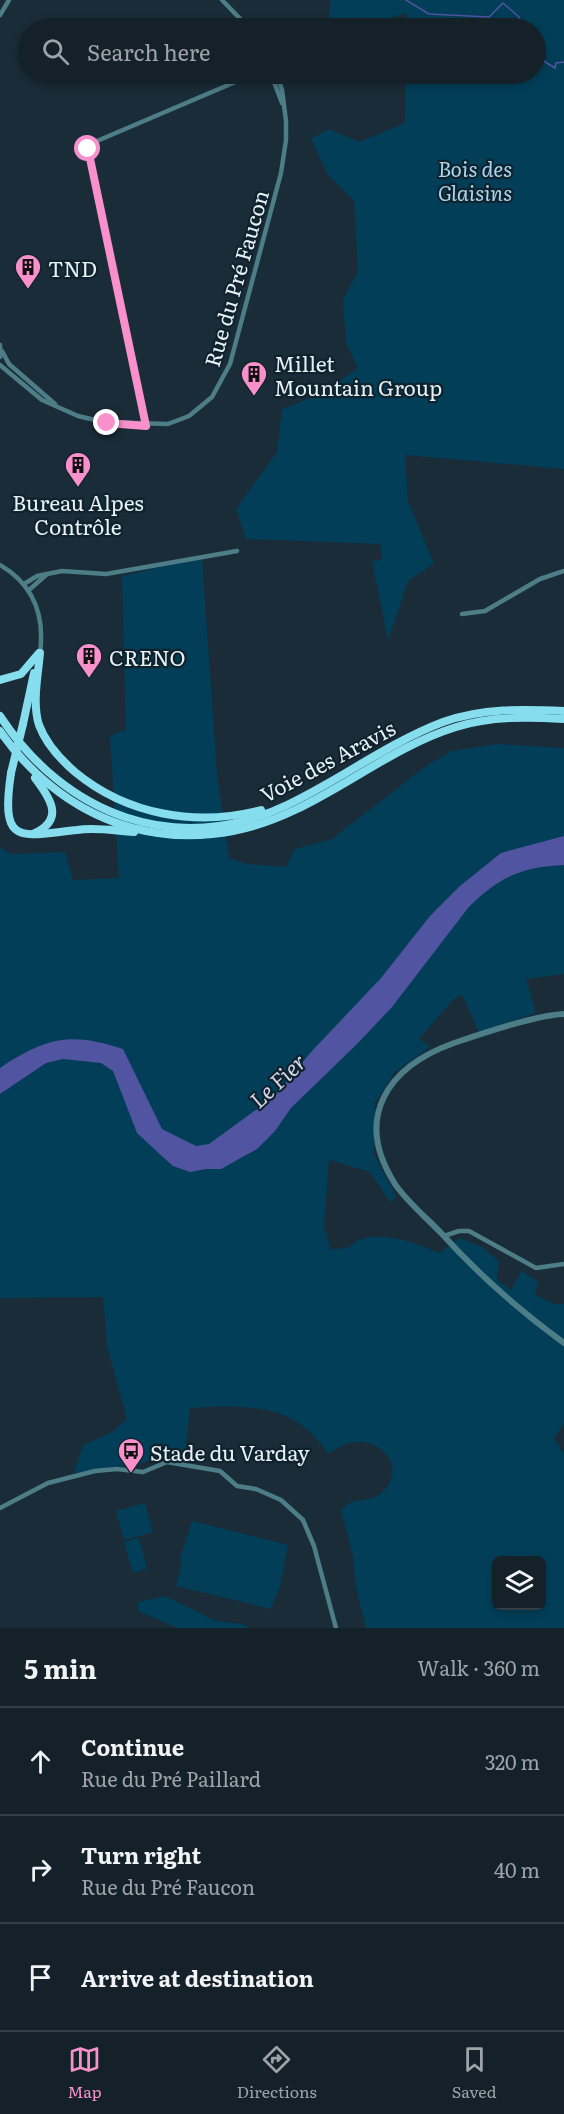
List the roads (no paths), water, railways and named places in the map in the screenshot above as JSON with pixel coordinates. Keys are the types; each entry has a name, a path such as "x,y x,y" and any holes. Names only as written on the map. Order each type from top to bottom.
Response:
{"highway":[{"path":"0,680 21,674 40,652"},
{"path":"40,652 36,711 42,733 65,763 99,788 139,807 176,816 212,818 246,814 298,800"},
{"path":"40,652 4,804 4,816 12,830 29,835 84,829 161,834"},
{"path":"23,724 36,711"},
{"name":"Voie des Aravis","path":"0,716 25,751 63,786 89,803 135,821 177,827 218,826 258,817 298,800 390,747 443,722 493,711 564,711"},
{"name":"Voie des Aravis","path":"0,731 16,753 48,784 85,809 116,823 161,834 211,835 268,822 322,797 417,743 457,727 494,719 564,719"},
{"path":"16,753 53,805 48,824 29,835"}],"street":[{"path":"222,0 239,18"},
{"path":"0,15 9,2"},
{"path":"146,426 88,149 97,141 230,84"},
{"name":"Rue du Pré Faucon","path":"273,84 284,108"},
{"name":"Rue du Pré Faucon","path":"0,365 42,400 89,420 146,426 168,424 189,416 212,397 227,373 282,173 286,140 284,108 279,84"},
{"name":"Rue du Pré Faucon","path":"1,351 9,364 59,408"},
{"path":"24,584 37,576 48,573 69,571 106,574 237,551"},
{"path":"0,566 24,584 41,616 40,652"},
{"path":"462,614 485,611 540,579 564,571"},
{"path":"28,590 48,573"},
{"path":"564,1014 461,1040 427,1053 401,1071 380,1104 378,1145 384,1164 396,1186 453,1248 523,1313 564,1343"},
{"path":"444,1236 459,1231 468,1231 536,1268 564,1264"},
{"path":"0,1508 48,1483 95,1471 117,1469 143,1472 167,1462 220,1471 237,1486 255,1489 281,1500 303,1520 314,1546 336,1628"}],"waterway":[{"path":"406,0 429,14 489,17 503,3 519,18"},
{"path":"546,62 555,68 556,63 564,62"}],"place":[{"name":"TND","path":"28,290"},
{"name":"Millet Mountain Group","path":"254,397"},
{"name":"Bureau Alpes Contrôle","path":"78,488"},
{"name":"CRENO","path":"89,679"},
{"name":"Stade du Varday","path":"131,1474"}],"park label":[{"name":"Bois des Glaisins","path":"475,179"}],"water label":[{"name":"Le Fier","path":"277,1080"}]}
